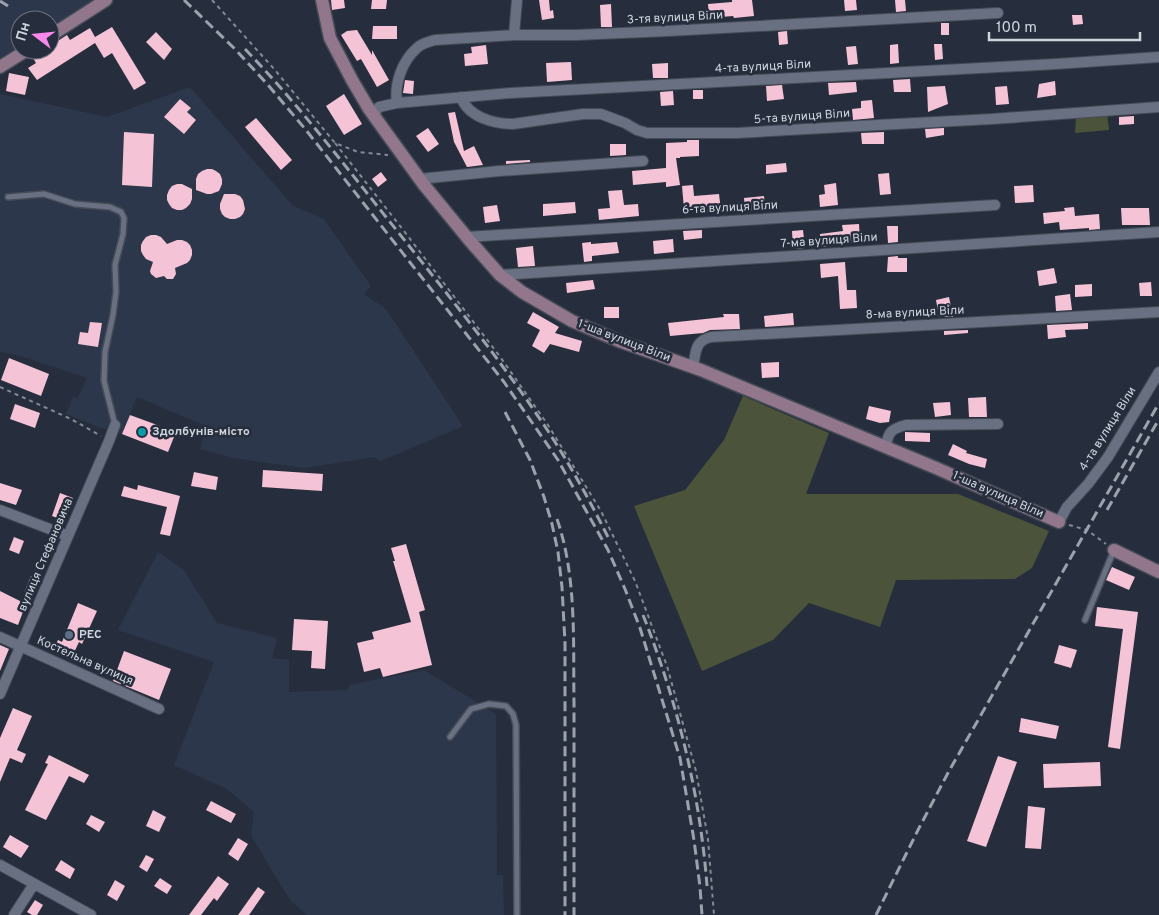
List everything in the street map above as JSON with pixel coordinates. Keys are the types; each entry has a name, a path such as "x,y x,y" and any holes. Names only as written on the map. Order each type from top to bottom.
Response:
{"main road":[{"path":"60,30 106,0"},
{"name":"1-ша вулиця Віли","path":"322,0 330,38 373,115 420,179 466,236 500,275 522,292 572,321 619,341 693,367 886,447 1059,522"},
{"path":"0,67 11,60"},
{"path":"1114,550 1159,572"}],"street":[{"path":"514,35 517,0"},
{"name":"3-тя вулиця Віли","path":"397,103 397,84 408,58 416,48 425,42 435,40 514,35 576,35 668,31 998,12"},
{"name":"4-та вулиця Віли","path":"373,115 379,107 397,103 511,93 1159,57"},
{"name":"5-та вулиця Віли","path":"461,97 466,108 476,115 502,124 593,113 601,114 647,133 737,133 992,119 1159,107"},
{"path":"420,179 498,170 643,161"},
{"name":"6-та вулиця Віли","path":"466,236 995,205"},
{"name":"7-ма вулиця Віли","path":"500,275 1159,232"},
{"name":"8-ма вулиця Віли","path":"693,367 700,341 711,337 1159,312"},
{"name":"4-та вулиця Віли","path":"1059,522 1067,507 1088,484 1108,457 1159,372"},
{"path":"886,447 887,436 891,431 906,425 998,424"},
{"name":"вулиця Стефановича","path":"0,694 110,441 115,425"},
{"path":"0,510 68,536"},
{"name":"Костельна вулиця","path":"0,637 159,709"},
{"path":"0,865 91,915"},
{"path":"14,915 34,884"}],"lane":[{"path":"8,197 44,194 75,204 110,207 121,212 124,218 123,234 115,266 116,292 113,315 105,352 104,381 115,425"},
{"path":"1085,620 1114,550"},
{"path":"450,737 471,709 489,704 506,706 513,714 516,725 517,915"}],"path":[{"path":"212,0 275,70 335,143 495,350 548,426 600,511 635,581 667,666 696,771 708,839 714,915"},
{"path":"335,143 358,152 403,156"},
{"path":"0,387 71,420 110,441"},
{"path":"1059,522 1087,530 1114,550"}],"shaded area":[{"path":"0,0 93,0 60,22 60,10 10,10 10,52 0,58"},
{"path":"190,87 293,206 324,219 371,286 364,294 386,309 463,426 381,461 374,457 305,468 233,458 200,449 206,426 137,397 122,434 66,414 73,397 78,398 87,378 20,356 0,352 0,94 107,117"},
{"path":"158,552 184,570 217,623 277,638 272,658 289,660 289,692 348,690 349,685 424,670 496,714 497,875 503,875 504,915 307,915 291,901 251,835 254,812 227,789 174,765 214,662 118,630"}],"green space":[{"path":"1107,113 1109,130 1075,133 1076,115"},
{"path":"743,396 829,433 806,494 958,494 1049,531 1032,568 1015,579 896,580 880,627 809,603 773,640 702,671 634,506 685,490 724,440"}],"building":[{"path":"331,0 344,0 345,8 332,10"},
{"path":"372,0 387,0 386,9 371,9"},
{"path":"539,0 549,0 550,11 553,10 554,18 542,20"},
{"path":"732,0 752,0 754,16 709,18 708,4 732,2"},
{"path":"844,0 856,0 857,10 845,11"},
{"path":"895,0 905,0 906,11 896,12"},
{"path":"611,4 612,27 601,27 600,5"},
{"path":"1072,15 1082,15 1083,24 1073,25"},
{"path":"941,23 949,23 949,35 941,35"},
{"path":"373,26 397,26 397,39 372,39"},
{"path":"112,27 146,83 134,90 112,53 104,58 95,43 37,80 28,68 36,63 34,60 60,60 60,40 67,35 70,40 90,28 95,37"},
{"path":"357,30 372,55 372,50 389,80 377,87 361,59 357,61 341,35 347,31"},
{"path":"787,31 788,44 779,45 778,32"},
{"path":"156,32 172,49 164,60 146,42"},
{"path":"898,44 899,63 890,64 890,45"},
{"path":"934,44 942,44 943,59 935,60"},
{"path":"486,45 488,64 465,66 464,54 472,53 471,47"},
{"path":"856,46 858,64 848,65 846,47"},
{"path":"571,62 572,80 547,82 546,63"},
{"path":"668,63 668,78 653,78 652,64"},
{"path":"9,73 29,77 25,95 6,91"},
{"path":"910,79 911,92 894,92 893,80"},
{"path":"405,80 414,81 413,94 403,93"},
{"path":"1055,81 1056,95 1037,98 1039,84"},
{"path":"856,82 857,92 829,95 828,83"},
{"path":"782,85 784,99 767,101 766,86"},
{"path":"945,86 948,104 928,112 927,87"},
{"path":"1007,86 1009,104 996,105 995,87"},
{"path":"693,90 703,90 703,99 693,99"},
{"path":"673,91 674,105 661,106 660,92"},
{"path":"344,94 362,124 344,135 326,106"},
{"path":"180,99 191,108 187,112 196,120 184,134 164,117"},
{"path":"872,100 874,118 853,120 852,109 861,108 861,101"},
{"path":"455,112 464,151 474,146 483,165 467,167 454,142 448,113"},
{"path":"1134,116 1134,124 1119,125 1119,117"},
{"path":"256,118 292,160 281,170 245,127"},
{"path":"428,128 439,144 428,152 416,136"},
{"path":"944,128 944,135 926,138 925,129"},
{"path":"124,132 154,134 152,187 122,185"},
{"path":"884,132 884,144 862,144 861,133"},
{"path":"687,140 699,140 699,156 676,158 680,185 666,187 666,182 633,185 632,171 666,168 666,143 687,142"},
{"path":"610,144 626,144 626,155 610,156"},
{"path":"530,160 530,162 506,164 506,161"},
{"path":"786,163 787,172 766,174 766,165"},
{"path":"207,169 216,171 222,179 219,191 211,194 196,190 198,174"},
{"path":"381,172 387,180 378,187 372,179"},
{"path":"889,173 891,194 880,195 878,174"},
{"path":"836,183 838,205 820,207 819,195 825,194 824,185"},
{"path":"177,184 182,184 192,189 190,204 182,210 172,208 167,200 169,190"},
{"path":"693,185 694,196 719,194 721,211 700,213 699,208 684,209 682,186"},
{"path":"1033,185 1034,202 1015,203 1014,186"},
{"path":"622,190 624,205 638,204 639,216 599,220 598,209 610,208 608,191"},
{"path":"224,194 235,194 243,200 245,209 240,217 230,219 222,214 220,204"},
{"path":"764,196 765,209 745,211 744,198"},
{"path":"575,202 576,213 543,216 543,204"},
{"path":"497,205 500,221 485,223 483,207"},
{"path":"1074,207 1075,216 1099,214 1100,229 1060,230 1059,222 1044,224 1043,213 1065,211 1064,208"},
{"path":"1121,208 1149,208 1150,225 1122,225"},
{"path":"859,224 860,241 821,247 820,234 843,231 842,225"},
{"path":"887,226 898,226 898,242 888,243"},
{"path":"702,230 702,238 684,240 683,231"},
{"path":"803,230 805,248 793,249 792,231"},
{"path":"151,235 161,237 167,244 182,240 190,245 192,255 190,260 175,268 176,274 173,279 167,279 164,276 156,278 151,274 153,262 146,259 143,255 141,245 146,237"},
{"path":"673,239 674,252 654,254 653,241"},
{"path":"591,242 591,244 617,242 619,253 592,256 592,261 584,262 582,243"},
{"path":"533,246 535,266 518,267 516,248"},
{"path":"898,256 898,258 907,258 907,272 887,272 888,257"},
{"path":"845,262 847,290 856,290 857,308 840,309 838,276 821,278 820,264"},
{"path":"1054,268 1057,283 1039,286 1037,271"},
{"path":"593,280 595,289 567,293 566,283"},
{"path":"1151,282 1152,296 1140,296 1139,283"},
{"path":"1092,284 1092,296 1075,297 1075,285"},
{"path":"1070,294 1072,310 1056,311 1055,296"},
{"path":"949,297 953,317 939,317 936,300"},
{"path":"604,307 619,307 619,318 604,318"},
{"path":"533,312 559,327 555,333 582,341 579,352 550,344 544,353 532,346 540,330 527,323"},
{"path":"793,313 794,325 765,327 764,316"},
{"path":"723,314 739,314 740,329 710,330 703,333 670,336 668,323 724,317"},
{"path":"90,322 102,323 98,347 78,344 80,332 88,333"},
{"path":"1088,323 1088,329 1065,330 1066,337 1048,339 1047,325"},
{"path":"968,330 968,333 944,335 944,331"},
{"path":"9,358 49,374 41,396 1,380"},
{"path":"779,362 779,377 762,378 761,363"},
{"path":"986,397 987,417 969,417 968,398"},
{"path":"950,402 951,415 935,417 933,403"},
{"path":"15,404 40,413 35,428 10,419"},
{"path":"869,406 891,411 889,422 880,423 866,419"},
{"name":"Здолбунів-місто","path":"130,415 160,426 158,431 174,437 168,452 122,434"},
{"path":"905,432 930,433 930,442 905,441"},
{"path":"953,444 967,451 966,453 987,459 985,468 969,464 948,455"},
{"path":"263,470 323,474 322,491 262,487"},
{"path":"194,472 218,477 216,490 191,486"},
{"path":"0,483 22,490 16,505 0,500"},
{"path":"138,485 180,496 170,536 160,534 167,507 121,496 124,486 137,490"},
{"path":"60,493 73,498 65,521 52,516"},
{"path":"14,537 24,541 19,554 9,550"},
{"path":"406,544 425,610 419,612 432,665 383,677 380,668 364,672 357,643 374,639 372,632 411,622 391,548"},
{"path":"1112,567 1135,577 1129,590 1106,580"},
{"path":"31,576 40,579 32,596 24,593"},
{"path":"0,591 26,604 18,625 0,618"},
{"path":"78,603 97,611 82,644 79,642 71,659 53,650 58,640 62,642"},
{"path":"1097,607 1138,612 1120,749 1108,747 1123,629 1095,626"},
{"path":"294,619 328,621 325,669 311,668 312,651 292,650"},
{"path":"0,645 9,649 0,671"},
{"path":"1059,645 1077,650 1071,668 1054,663"},
{"path":"124,651 171,669 159,700 113,681"},
{"path":"13,708 32,716 17,750 26,754 22,763 10,758 0,782 0,738"},
{"path":"1021,718 1059,726 1056,739 1019,732"},
{"path":"49,755 89,775 84,783 69,776 46,820 25,810 48,764 45,763"},
{"path":"998,756 1017,762 986,847 967,841"},
{"path":"1100,762 1101,786 1044,788 1043,764"},
{"path":"211,801 236,814 231,823 206,810"},
{"path":"1028,806 1045,808 1041,849 1025,848"},
{"path":"153,810 166,817 159,832 146,826"},
{"path":"91,815 105,822 99,832 86,824"},
{"path":"10,835 29,846 21,858 3,847"},
{"path":"238,838 248,844 238,861 228,854"},
{"path":"146,855 154,859 147,872 139,867"},
{"path":"61,860 75,869 70,879 55,870"},
{"path":"218,876 229,884 217,901 214,898 201,915 189,915"},
{"path":"160,878 172,886 167,894 154,886"},
{"path":"115,880 125,886 117,901 107,895"},
{"path":"258,887 265,892 249,915 238,915"},
{"path":"35,900 43,905 37,915 32,915 27,912"}],"railway":[{"path":"184,0 235,49 306,130 504,382 558,460 608,550 640,628 680,758 694,840 702,915"},
{"path":"0,1 8,6"},
{"path":"245,49 323,139 436,279 491,351 553,439 578,480 608,537"},
{"path":"876,915 949,771 1159,403"},
{"path":"505,412 530,460 544,497 558,552 565,643 565,915"},
{"path":"1107,510 1159,419"},
{"path":"557,519 568,564 573,610 574,915"},
{"path":"643,615 666,681 685,748 699,817 707,886"}],"place":[{"name":"Здолбунів-місто","path":"142,432"},
{"name":"РЕС","path":"69,635"}]}
